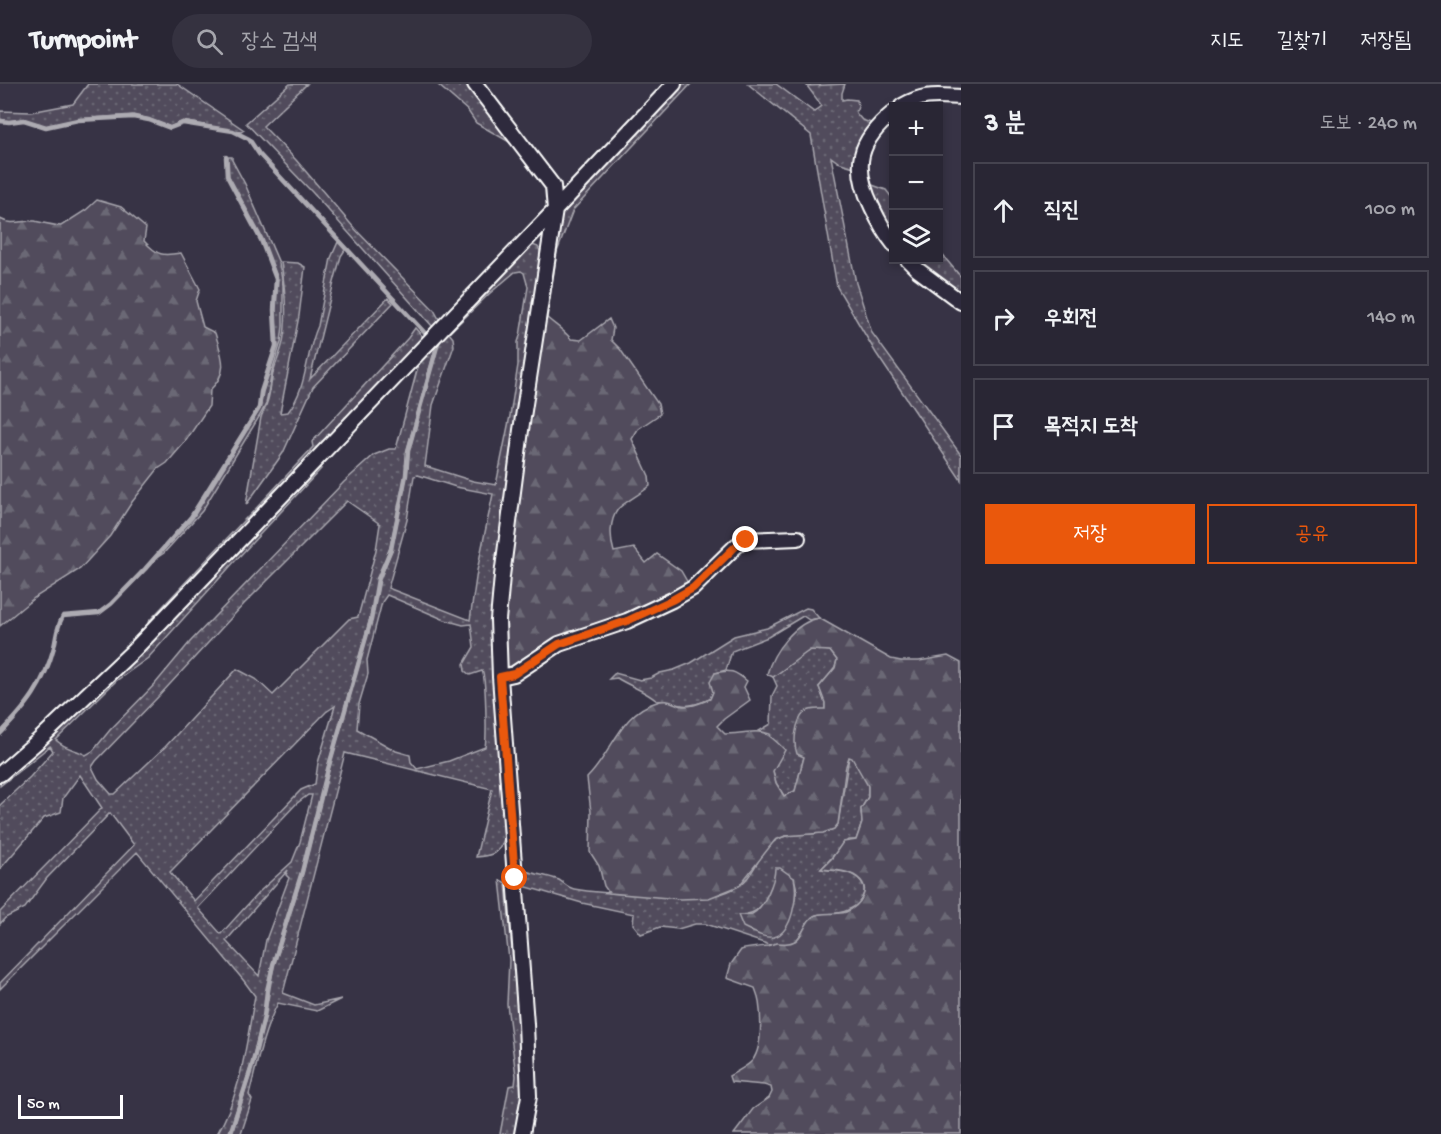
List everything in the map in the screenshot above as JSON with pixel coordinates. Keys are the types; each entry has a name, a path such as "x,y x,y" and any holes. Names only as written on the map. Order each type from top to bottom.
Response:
{"street":[{"path":"475,84 553,186 555,210 521,430 498,620 500,677 526,1024 529,1096 522,1134"},
{"path":"0,774 133,651 674,84"},
{"path":"910,102 919,98 943,94 961,97"},
{"path":"889,117 869,137 859,168 861,183 889,235"},
{"path":"912,264 961,302"},
{"path":"500,677 514,674 559,644 627,621 672,600 693,588 736,546 746,540 798,538"}],"green space":[{"path":"88,84 177,84 244,130 241,132 183,121 170,127 133,115 78,119 46,126 24,119 9,121 0,119 0,111 31,112 73,104"},
{"path":"290,84 307,84 263,126 296,160 355,229 434,310 440,321 434,328 312,192 246,123"},
{"path":"437,84 467,84 513,144 476,123 468,111"},
{"path":"683,84 691,84 573,210 557,252 547,318 544,315 559,215"},
{"path":"748,84 776,84 814,112 822,106 807,86 845,84 842,100 857,100 856,113 862,120 871,123 889,110 889,121 857,168 838,162 831,157 856,283 872,333 961,455 961,480 876,353 837,287 811,135"},
{"path":"228,157 232,157 245,184 279,263 283,285 281,342 272,371 266,404 259,417 202,511 164,553 155,559 193,518 260,409 278,346 276,310 278,279 263,239 229,176"},
{"path":"864,182 886,190 889,194 889,231"},
{"path":"97,200 121,207 146,228 144,241 153,250 165,254 181,253 200,289 196,301 203,327 215,333 222,357 222,370 210,390 209,406 185,442 167,463 158,469 132,502 110,536 80,569 34,598 0,626 0,219 9,222 35,221 61,226"},
{"path":"338,242 345,250 341,256 310,379 388,298 393,303 313,387 283,453 246,505 261,417 268,401 273,373 285,332 284,281 281,262 298,263 305,267 299,316 280,413 288,412 303,381 318,326 331,258"},
{"path":"530,244 538,247 540,260 500,532 491,614 504,839 500,848 494,853 476,857 492,789 345,753 283,993 314,1005 341,999 317,1011 278,1003 261,1048 249,1095 252,1100 241,1134 232,1134 253,1066 274,965 303,873 329,769 372,620 380,580 392,549 407,475 409,451 439,343 437,342 407,450 405,475 390,548 378,579 370,619 327,769 301,872 272,964 263,1017 251,1065 229,1134 217,1134 238,1084 255,996 137,852 0,989 0,983 134,845 110,813 47,878 25,908 5,918 0,924 0,912 102,808 80,775 63,798 61,812 44,818 0,869 0,805 53,751 50,746 0,786 0,778 314,467 321,469 148,658 116,681 56,740 86,755 93,751 190,642 344,482 374,455 389,449 396,449 421,355","holes":["515,272 524,273 528,287 518,342 518,365 510,416 496,485 473,481 425,466 433,405 454,346 453,338 449,333","418,475 456,487 493,494 477,571 470,620 388,588 407,520 414,476","347,501 380,524 376,550 358,617 349,619 273,695 256,679 237,669 166,746 115,794 111,794 98,779 92,767 244,604","387,595 445,620 463,625 471,624 474,647 464,664 465,671 470,675 482,671 486,707 485,747 449,761 417,769 411,762 410,755 396,751 357,729 359,704 368,674 367,660 382,602","335,706 318,763 315,784 301,790 194,901 170,872 326,712","308,795 312,795 300,842 292,862 259,892 221,934 198,908 296,804","288,870 286,875 289,878 266,940 259,976 226,941"]},
{"path":"943,256 961,277 961,297 917,264 943,264"},
{"path":"544,315 571,339 581,340 609,319 613,328 611,340 620,349 658,404 660,414 638,429 632,439 649,476 650,486 618,509 612,524 612,541 614,552 634,548 646,563 657,554 681,571 689,585 512,672 503,671 509,564"},
{"path":"415,328 424,338 249,524 248,517 313,447 312,442"},
{"path":"246,518 248,525 151,624 148,622"},
{"path":"806,608 811,609 819,618 809,620 803,616 768,637 732,651 726,670 715,673 710,699 703,702 685,705 657,701 617,678 609,679 615,673 640,680 674,670 691,663 734,636 767,628"},
{"path":"819,618 891,659 919,661 948,656 961,663 961,1134 734,1134 753,1109 769,1098 772,1092 771,1087 764,1085 731,1082 729,1076 752,1061 759,1046 761,1025 755,988 727,978 731,964 741,950 793,942 798,939 808,921 814,916 846,912 856,906 863,897 864,887 857,877 844,872 821,869 843,842 856,840 862,823 861,809 868,797 868,786 852,758 849,757 846,766 838,824 834,829 823,833 785,836 775,840 739,886 709,898 680,899 609,893 604,886 599,866 590,852 591,812 587,778 625,724 634,715 644,707 661,701 687,706 710,699 713,692 710,682 715,673 729,671 747,681 744,687 750,700 717,726 725,734 758,732 776,741 785,750 773,771 776,783 784,796 795,791 804,757 797,754 795,738 797,726 805,712 812,709 825,709 819,687 835,668 837,660 830,651 810,650 773,677 767,674 774,656 786,639 802,625"},
{"path":"817,649 830,651 837,660 835,668 819,687 825,709 804,757 795,791 784,796 776,783 773,771 777,763 770,734 759,731 771,724 772,696 777,686 773,677 799,656"},
{"path":"849,757 852,757 868,785 868,797 861,809 862,823 856,840 848,840 821,869 853,875 862,884 864,894 854,907 848,910 813,916 799,938 790,943 770,945 706,924 695,924 678,929 660,927 641,934 633,924 634,914 582,903 520,885 519,869 554,878 568,887 583,890 679,898 713,896 725,893 743,882 766,849 778,839 793,835 818,834 838,824","holes":["775,878 794,878 797,890 791,915 739,915 759,909"]},
{"path":"775,868 780,868 794,878 793,912 786,928 780,934 766,937 743,927 738,915 751,915 761,906 771,887"},
{"path":"500,880 506,883 521,1051 521,1095 516,1134 500,1134 509,1086 515,1085 516,1076 507,1004 509,960"}],"waterway":[{"path":"0,121 24,120 46,127 78,120 133,117 170,128 183,123 233,131 249,139 259,154 424,332"},
{"path":"0,734 40,684 63,616 99,613 145,569 191,517 259,408 261,392 276,346 274,310 276,279 261,240 227,176 226,157"},
{"path":"230,1134 252,1066 273,965 302,872 328,769 371,620 378,579 391,549 406,475 408,451 438,343"}],"route":[{"path":"515,878 500,677 514,674 559,644 627,621 672,600 693,588 736,546 746,540"}]}
